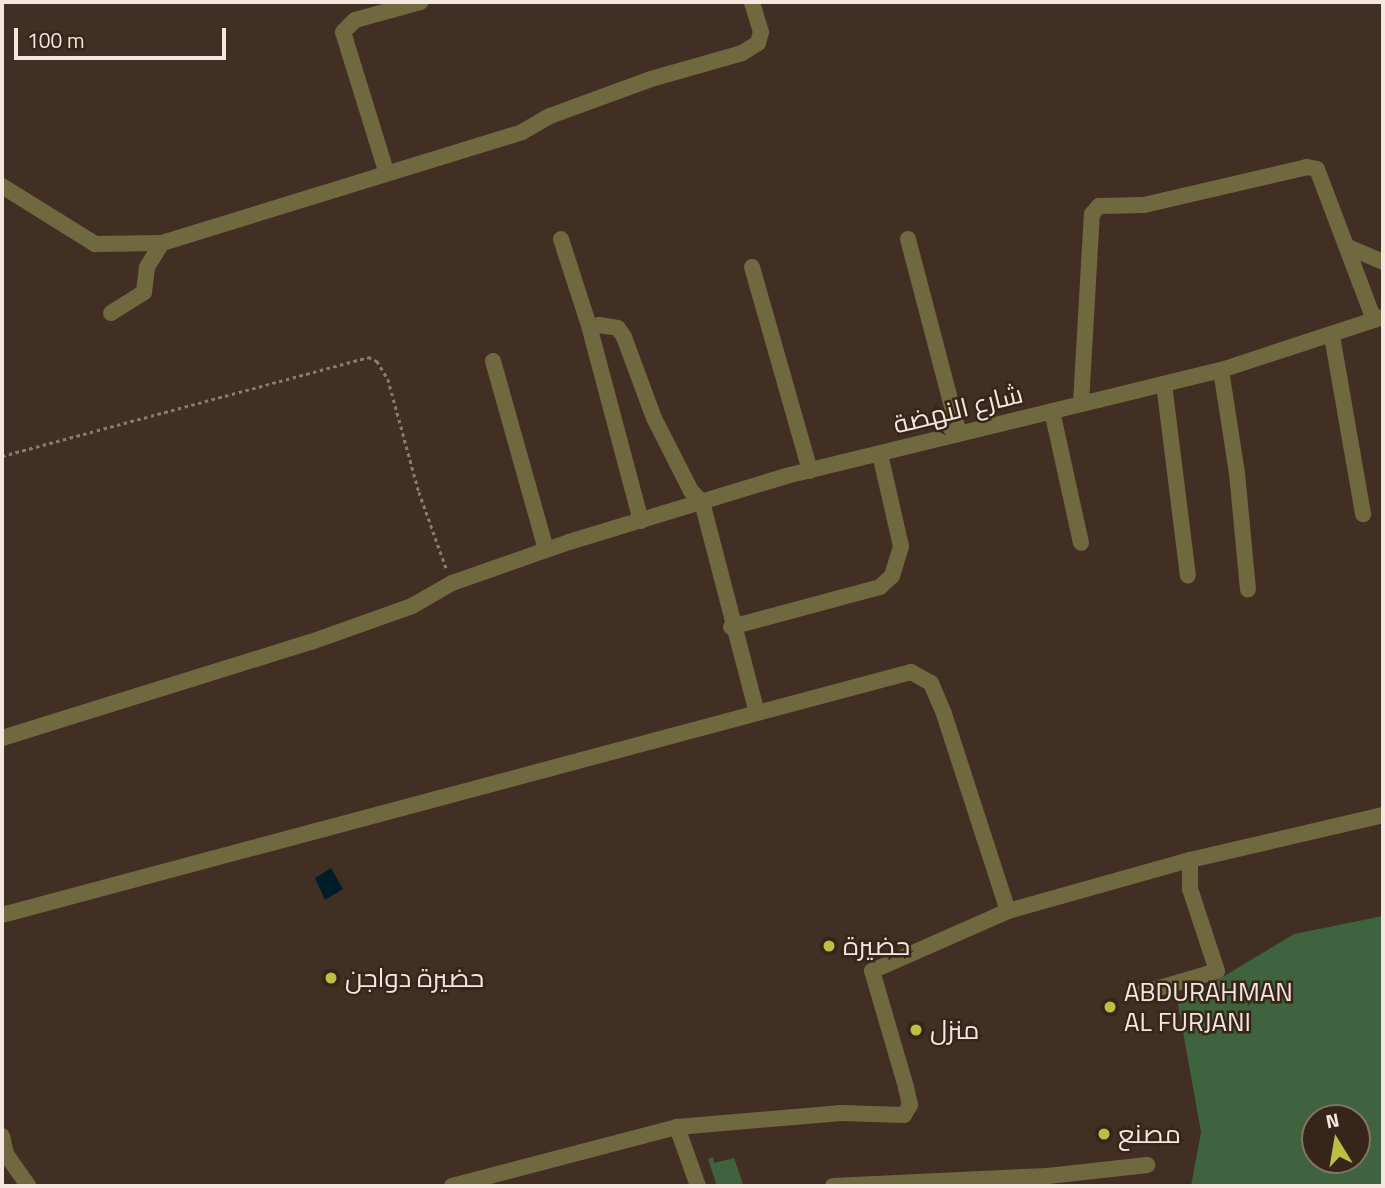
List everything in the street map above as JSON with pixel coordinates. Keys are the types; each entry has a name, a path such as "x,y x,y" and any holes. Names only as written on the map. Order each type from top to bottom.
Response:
{"street":[{"path":"386,171 343,32 355,20 421,2"},
{"path":"2,186 95,244 162,243 356,184 386,171 522,132 550,116 651,79 742,53 758,43 761,32 752,2"},
{"path":"1081,403 1081,351 1094,208 1144,205 1307,166 1323,176 1348,247 1379,319"},
{"path":"561,239 590,329 641,522"},
{"path":"908,239 958,433"},
{"path":"111,313 144,292 147,267 162,243"},
{"path":"1348,247 1383,262"},
{"path":"752,267 810,471"},
{"name":"شارع النهضة","path":"2,738 312,642 412,606 452,583 545,549 810,471 1221,370 1379,319"},
{"path":"590,329 609,324 624,337 654,418 691,491 702,502 731,627 757,713"},
{"path":"1332,336 1363,514"},
{"path":"493,361 545,549"},
{"path":"1221,370 1237,473 1248,589"},
{"path":"1164,384 1188,576"},
{"path":"1052,411 1081,543"},
{"path":"731,627 880,587 892,576 901,546 880,454"},
{"path":"2,915 900,674 924,676 944,714 1007,911"},
{"path":"452,1186 677,1127 841,1113 904,1115 910,1105 906,1087 872,971 1007,911 1190,860 1383,815"},
{"path":"1139,994 1217,971 1190,889 1190,860"},
{"path":"677,1127 698,1186"},
{"path":"2,1136 6,1154 27,1186"},
{"path":"832,1186 1050,1181 1147,1165"}],"path":[{"path":"2,456 368,357 377,361 388,379 419,492 452,583"}],"green space":[{"path":"1383,916 1383,1186 1191,1186 1201,1132 1178,1004 1294,934"},
{"path":"713,1157 714,1163 734,1158 743,1184 717,1186 708,1159"}],"water":[{"path":"331,868 343,889 325,900 315,878"}],"place":[{"name":"حضيرة","path":"829,946"},
{"name":"حضيرة دواجن","path":"331,978"},
{"name":"ABDURAHMAN AL FURJANI","path":"1110,1007"},
{"name":"منزل","path":"916,1030"},
{"name":"مصنع","path":"1104,1134"}]}
